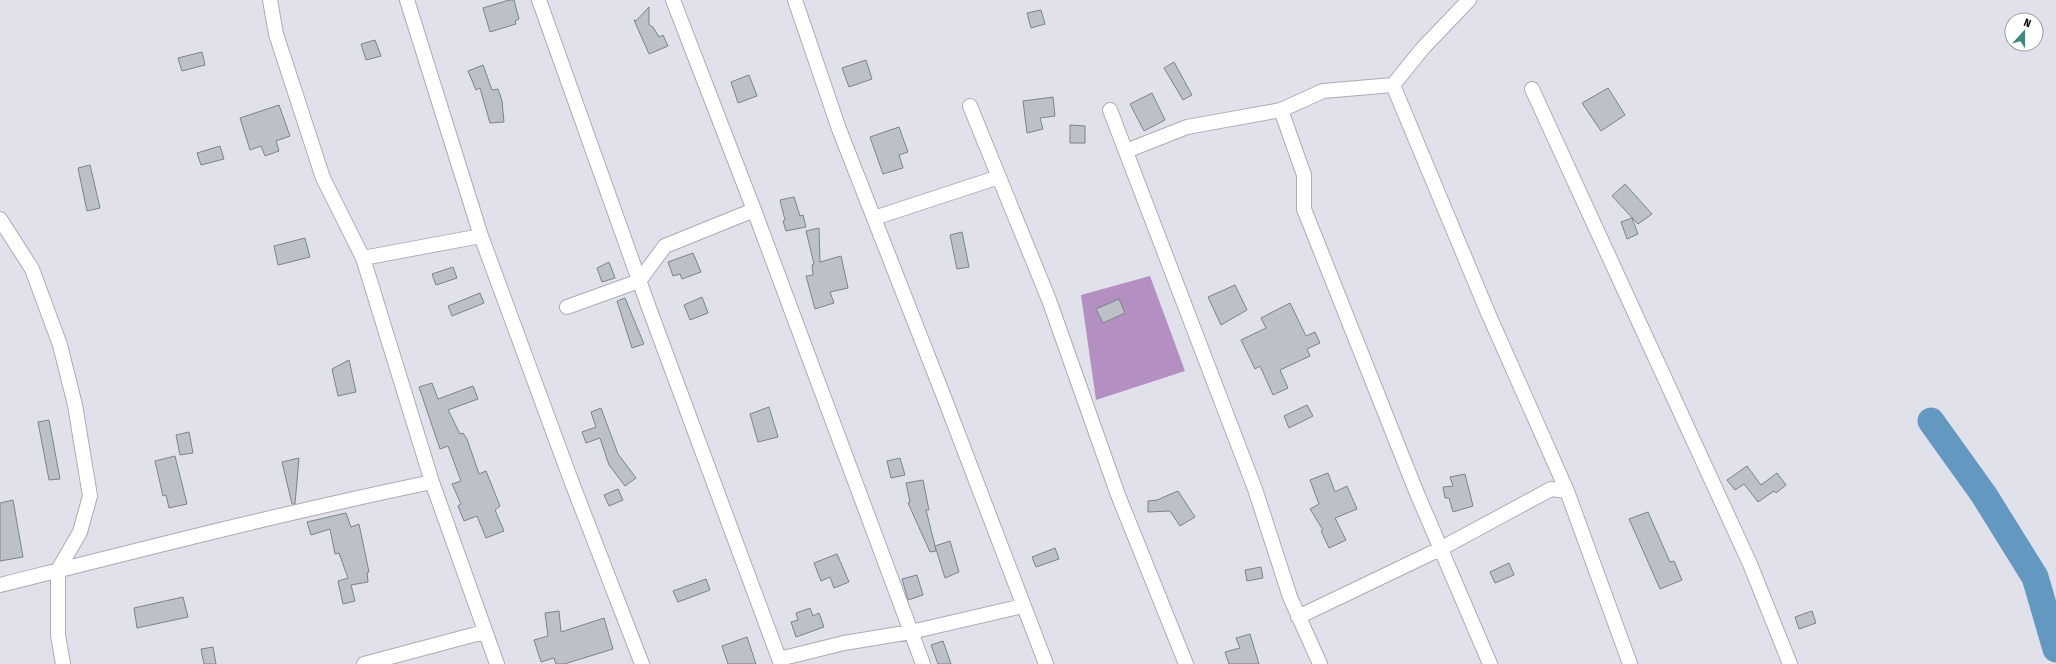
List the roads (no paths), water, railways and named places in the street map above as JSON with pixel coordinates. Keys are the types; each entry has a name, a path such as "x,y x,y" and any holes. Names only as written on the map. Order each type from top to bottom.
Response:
{"street":[{"path":"270,0 276,34 323,178 364,258 432,482 496,664"},
{"path":"407,0 482,236 572,483 642,664"},
{"path":"539,0 639,281 780,661 844,643 911,632 1023,606"},
{"path":"673,0 754,210 923,664"},
{"path":"795,0 839,129 1046,664"},
{"path":"1126,151 1187,127 1281,110 1324,91 1394,85 1423,48 1469,0"},
{"path":"1394,85 1488,313 1567,491 1630,664"},
{"path":"1532,89 1750,564 1790,664"},
{"path":"970,106 1049,300 1118,495 1186,664"},
{"path":"1110,110 1255,489 1290,597 1320,664"},
{"path":"1281,110 1304,175 1304,209 1440,549 1490,664"},
{"path":"874,218 999,177"},
{"path":"567,307 639,281 665,246 754,210"},
{"path":"0,220 32,269 60,345 75,404 90,496 80,532 58,570 58,635 63,664"},
{"path":"364,258 482,236"},
{"path":"0,585 140,549 346,500 432,482"},
{"path":"1298,617 1440,549 1551,489 1567,491"},
{"path":"364,664 484,632"}],"waterway":[{"path":"1931,421 1984,495 2035,577 2056,649"}]}
